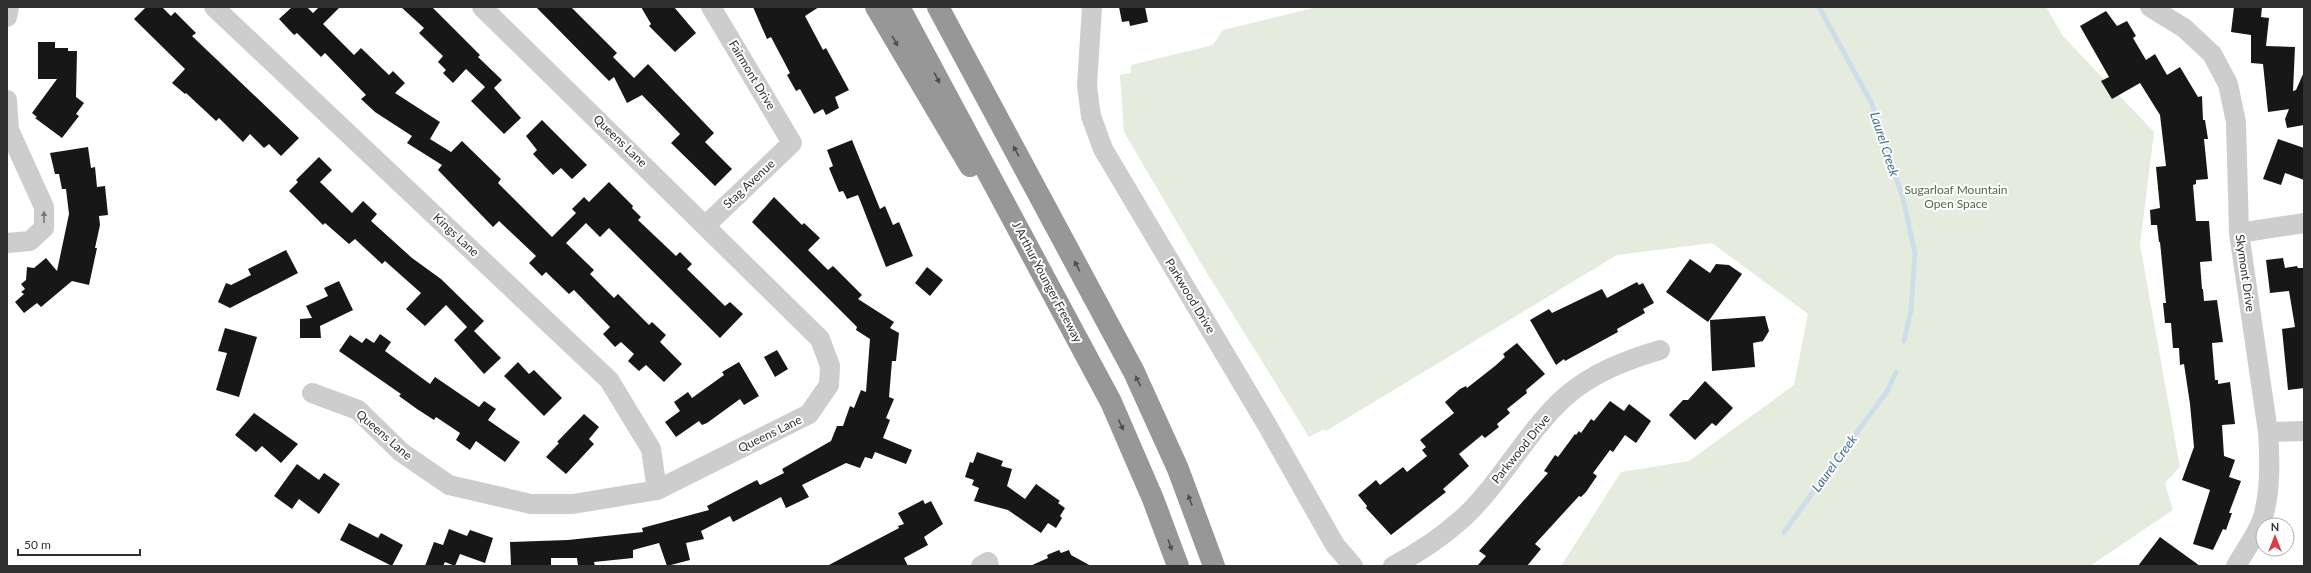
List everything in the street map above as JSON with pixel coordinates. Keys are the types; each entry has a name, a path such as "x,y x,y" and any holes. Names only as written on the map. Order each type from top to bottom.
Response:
{"highway":[{"path":"876,7 951,136 1078,340"},
{"name":"J Arthur Younger Freeway","path":"899,7 1111,402 1140,467 1178,566"},
{"path":"938,7 1137,379 1178,469 1217,566"},
{"path":"944,7 966,59"},
{"path":"1204,536 1214,566"}],"street":[{"path":"7,17 9,7"},
{"name":"Kings Lane","path":"214,7 609,380 651,449 657,490"},
{"name":"Queens Lane","path":"312,393 358,410 401,452 449,484 531,504 573,504 657,490 809,414 829,385 830,366 820,339 706,225 482,7"},
{"name":"Fairmont Drive","path":"711,7 792,143"},
{"name":"Parkwood Drive","path":"1092,7 1088,86 1091,116 1103,149 1267,425 1335,545 1353,566"},
{"name":"Skymont Drive","path":"2150,7 2184,28 2212,54 2228,84 2236,122 2239,233 2268,432 2270,460 2268,491 2262,521 2236,566"},
{"path":"7,100 9,130 44,207 44,228 30,241 7,243"},
{"name":"Stag Avenue","path":"706,225 792,143"},
{"path":"2239,233 2304,223"},
{"name":"Parkwood Drive","path":"1393,566 1420,552 1464,517 1501,474 1536,428 1566,396 1608,368 1633,358 1660,350"},
{"path":"2268,432 2304,431"},
{"path":"981,566 988,562 989,566"}],"green space":[{"name":"Sugarloaf Mountain Open Space","path":"1317,7 2046,7 2063,36 2154,132 2140,245 2180,467 2165,483 2173,510 2090,566 1561,566 1621,472 1689,461 1794,385 1808,314 1712,243 1617,255 1326,431 1324,429 1309,437 1202,265 1124,132 1120,75 1131,73 1131,65 1213,45 1223,30"}],"building":[{"path":"146,7 162,7 171,16 175,12 196,33 192,36 299,138 281,156 269,144 264,148 250,134 243,142 219,118 216,121 186,93 185,94 172,83 185,69 134,19"},
{"path":"292,7 307,7 313,13 319,7 340,7 323,24 354,55 361,48 389,75 393,71 405,83 395,93 440,122 430,139 451,152 462,141 501,179 498,183 552,237 576,213 572,209 584,197 589,202 609,182 633,206 632,208 641,217 638,220 676,256 680,252 692,264 687,269 725,306 730,302 743,314 720,338 609,228 600,237 586,223 566,243 594,270 590,274 614,298 618,294 649,325 652,322 666,335 660,342 682,364 664,382 646,365 639,371 628,361 634,354 621,342 615,347 603,334 610,327 574,290 569,294 546,272 542,276 529,263 536,256 499,221 493,227 438,170 442,165 407,143 412,136 375,112 361,99 366,95 325,53 321,57 297,33 294,35 279,19"},
{"path":"401,7 432,7 480,55 478,57 502,80 494,88 521,118 504,134 471,101 485,87 466,69 453,83 443,73 446,70 438,62 443,56 419,33 424,28"},
{"path":"536,7 571,7 617,53 613,57 634,78 648,64 714,133 705,142 732,169 715,186 671,143 680,134 642,95 627,103 614,77 609,81"},
{"path":"641,7 674,7 696,33 675,52 649,26 651,24"},
{"path":"753,7 819,7 805,16 823,50 826,48 849,90 835,97 839,108 826,115 823,109 814,114 800,89 796,91 787,75 790,73 771,37 767,39"},
{"path":"1119,7 1145,7 1148,22 1130,26 1129,21 1122,22"},
{"path":"2234,7 2262,7 2261,17 2269,18 2266,46 2295,47 2293,91 2296,90 2304,72 2304,125 2287,128 2285,119 2289,109 2268,112 2263,64 2251,63 2251,35 2231,32"},
{"path":"2106,11 2117,26 2127,21 2136,36 2133,38 2146,60 2155,54 2167,75 2180,67 2198,97 2202,96 2203,120 2205,120 2208,139 2204,139 2208,179 2196,180 2196,184 2193,185 2196,221 2209,221 2212,261 2200,262 2202,289 2204,301 2217,300 2223,342 2212,343 2215,380 2218,380 2218,384 2230,382 2235,424 2222,425 2224,456 2235,460 2229,477 2241,481 2229,513 2232,513 2226,530 2223,529 2213,550 2193,544 2210,490 2182,480 2194,447 2190,404 2184,364 2180,365 2179,348 2173,348 2171,323 2165,323 2163,303 2166,303 2160,242 2157,225 2151,225 2150,210 2160,208 2156,167 2166,166 2160,115 2140,83 2112,99 2101,81 2109,77 2080,26"},
{"path":"38,42 55,42 55,48 68,48 68,51 77,51 76,97 84,103 76,114 79,116 62,138 35,118 37,117 32,113 57,79 38,79"},
{"path":"542,120 587,165 572,179 561,168 553,175 533,154 537,150 526,136"},
{"path":"2278,139 2304,148 2304,180 2285,173 2281,185 2263,179"},
{"path":"852,140 880,209 885,206 893,225 899,222 913,256 886,267 858,195 847,199 843,191 839,192 829,168 833,166 827,150"},
{"path":"88,147 91,168 95,167 97,187 105,186 108,215 99,216 100,225 95,248 97,248 89,285 72,281 41,307 37,303 24,313 15,302 24,294 21,292 25,289 21,284 26,280 27,267 34,268 46,258 57,271 69,214 66,189 62,189 59,174 55,174 50,153"},
{"path":"319,157 332,170 320,182 352,213 363,201 377,214 371,221 412,258 441,279 484,321 474,331 501,358 484,374 454,340 467,327 446,305 425,326 406,309 421,293 385,261 382,264 355,239 349,244 325,223 323,225 289,191 298,182 296,180"},
{"path":"774,197 802,225 804,223 820,238 808,250 828,270 833,266 862,295 858,299 894,322 890,328 899,333 896,361 892,361 889,397 894,399 886,418 890,420 883,438 912,450 906,464 875,452 872,459 865,457 860,468 846,463 802,485 809,497 786,508 781,497 733,522 730,516 701,531 704,539 686,543 690,560 667,566 659,543 633,550 633,558 594,562 595,566 578,566 577,558 551,558 551,566 511,566 510,542 568,540 643,532 642,528 709,510 707,506 757,480 760,485 784,473 782,469 831,441 837,426 843,426 850,406 854,408 861,390 866,392 870,339 856,330 857,327 752,222"},
{"path":"286,250 298,273 230,308 218,302 226,283 231,285 251,275 248,269"},
{"path":"2283,258 2285,268 2297,266 2298,268 2304,268 2304,388 2288,390 2282,329 2295,327 2289,291 2270,293 2266,260"},
{"path":"1690,259 1710,273 1716,264 1729,265 1742,274 1708,322 1666,292"},
{"path":"927,267 943,280 930,296 915,283"},
{"path":"339,281 353,310 320,326 321,338 300,338 300,319 312,318 306,306 328,296 324,288"},
{"path":"1637,282 1639,285 1643,283 1654,303 1643,309 1645,313 1617,329 1618,332 1565,361 1564,359 1556,365 1530,320 1549,309 1552,313 1602,289 1607,298"},
{"path":"1765,316 1769,331 1763,341 1753,343 1755,367 1712,371 1710,320"},
{"path":"225,328 257,337 239,397 216,390 227,353 218,351"},
{"path":"380,334 391,342 385,351 430,384 435,377 479,407 484,401 496,409 488,420 520,442 505,462 476,441 470,450 456,440 460,433 436,417 434,420 417,409 399,396 401,394 339,351 350,335 362,343 366,338 374,343"},
{"path":"1517,343 1545,374 1526,390 1527,393 1507,409 1510,413 1497,424 1499,427 1485,438 1482,435 1459,454 1469,466 1443,489 1446,492 1391,535 1366,508 1367,506 1358,495 1376,480 1380,485 1403,467 1407,472 1427,456 1422,450 1426,447 1420,440 1454,413 1445,402 1460,389 1466,386 1467,388 1495,366 1505,357 1503,354"},
{"path":"777,350 788,369 775,377 764,357"},
{"path":"518,362 529,374 534,370 562,398 544,416 504,376"},
{"path":"739,362 759,396 744,405 740,399 707,423 702,425 699,421 676,437 665,422 680,411 674,402 688,392 692,398 724,375 722,372"},
{"path":"1705,381 1733,408 1716,426 1712,423 1695,440 1669,415 1683,400 1688,400"},
{"path":"1610,401 1624,411 1629,404 1651,421 1636,443 1625,435 1613,452 1610,450 1593,473 1597,476 1586,492 1581,497 1579,496 1535,544 1541,549 1527,566 1477,566 1486,556 1479,551 1548,473 1544,471 1555,455 1558,457 1575,434 1576,435 1579,431 1581,433 1591,419 1594,421"},
{"path":"254,413 298,444 281,463 262,446 256,452 235,435"},
{"path":"584,414 599,427 589,439 594,444 566,474 546,457 559,443 557,442"},
{"path":"977,452 1003,461 1001,466 1012,469 1007,486 1025,499 1036,484 1060,501 1058,503 1065,508 1060,516 1062,518 1056,528 1048,523 1041,533 1008,510 974,501 979,488 972,485 974,480 965,477 970,462 973,463"},
{"path":"297,464 319,480 324,473 340,484 319,514 299,499 292,509 274,496"},
{"path":"923,500 925,504 931,501 943,524 924,537 928,545 904,558 908,566 827,566 899,528 898,526 904,524 898,513"},
{"path":"349,523 378,538 381,533 403,545 392,566 340,540"},
{"path":"449,529 467,536 470,530 493,538 485,563 460,554 455,566 445,562 443,566 425,566 434,542 443,545"},
{"path":"2160,537 2200,566 2138,566"},
{"path":"1059,550 1061,553 1069,550 1071,555 1091,566 1030,566 1048,558 1047,555"}],"waterway":[{"name":"Laurel Creek","path":"1819,7 1872,104 1903,199 1915,253 1911,310 1904,341"},
{"name":"Laurel Creek","path":"1784,532 1888,390 1896,372"}]}
